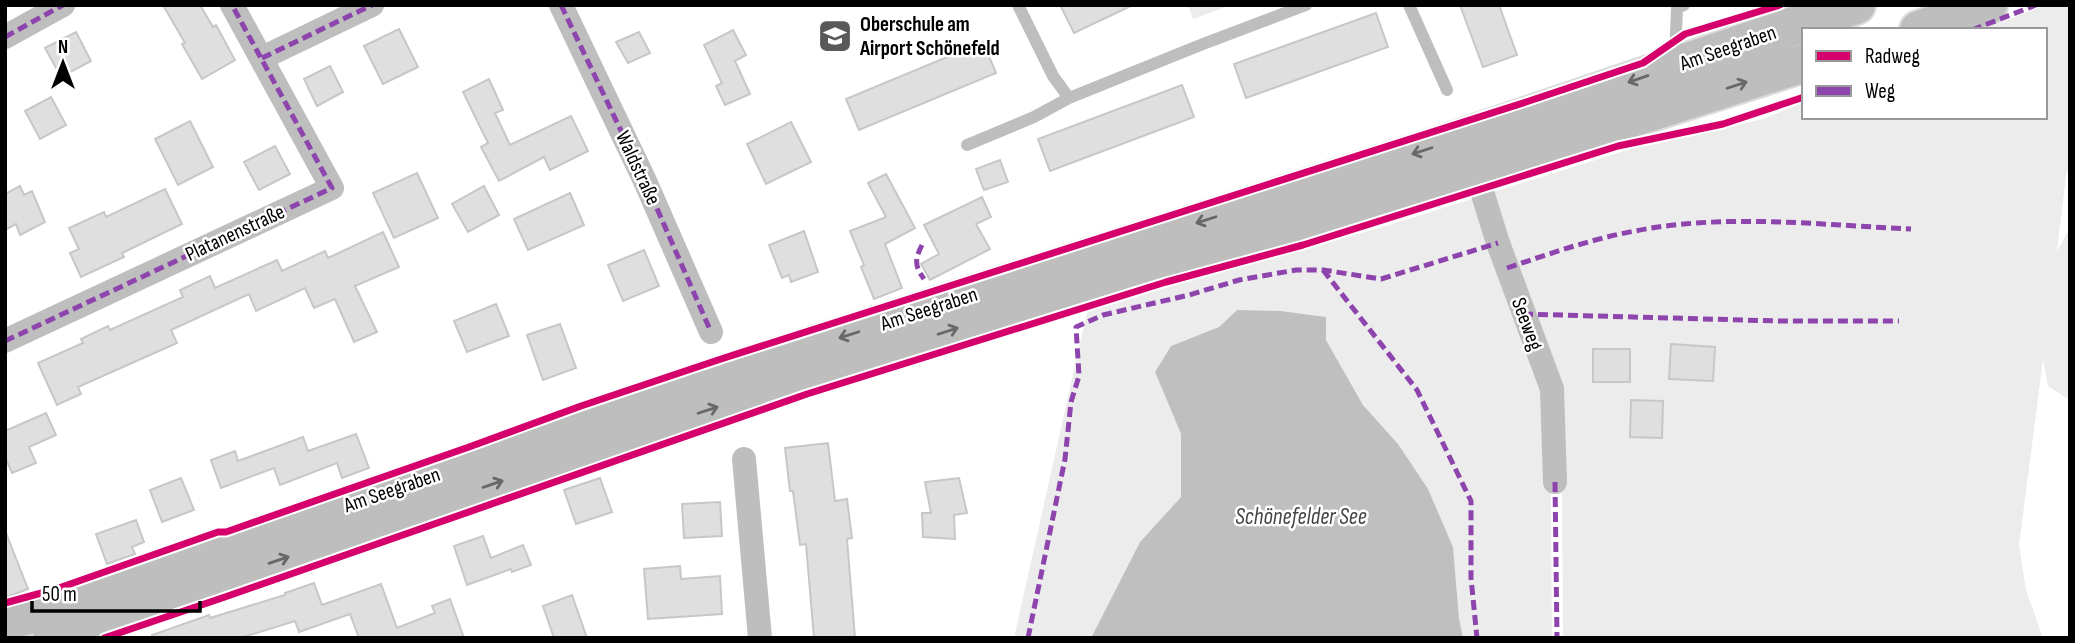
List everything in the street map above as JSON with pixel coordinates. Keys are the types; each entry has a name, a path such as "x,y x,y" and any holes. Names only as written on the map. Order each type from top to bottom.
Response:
{"main road":[{"path":"1924,28 1987,5"},
{"name":"Am Seegraben","path":"5,622 114,588 722,375 1437,146 1675,66 1847,13"},
{"name":"Am Seegraben","path":"52,638 858,360 1150,268 1304,227 1802,64"}],"street":[{"path":"5,37 63,5"},
{"path":"232,5 262,58 372,5"},
{"name":"Waldstraße","path":"561,5 645,181 711,332"},
{"name":"Platanenstraße","path":"5,341 332,188 262,58"},
{"name":"Seeweg","path":"1475,169 1498,243 1552,389 1555,482"},
{"path":"744,459 760,638"}],"lane":[{"path":"1018,5 1053,76 1069,98"},
{"path":"967,145 1034,117 1069,98 1306,5"},
{"path":"1409,5 1447,90"},
{"path":"1675,66 1677,8 1684,5"}],"shaded area":[{"path":"1188,5 1231,5 1193,19"},
{"path":"2045,5 2070,5 2070,162 2057,251 2070,228 2070,400 2048,386 2043,360 2019,545 2026,590 2043,638 1563,638 1562,496 1546,421 1551,493 1552,638 1463,638 1453,547 1427,489 1398,444 1363,405 1326,340 1326,317 1281,311 1237,310 1219,327 1171,346 1155,372 1181,434 1181,497 1140,542 1091,638 1014,638 1087,312 1386,226 1627,150 1763,119 1802,103 1802,119 2047,119 2047,28 1987,28"}],"water":[{"name":"Schönefelder See","path":"1237,310 1281,311 1326,317 1326,340 1363,405 1398,444 1428,489 1453,547 1463,638 1091,638 1140,542 1181,497 1181,434 1155,372 1171,346 1219,327"}],"building":[{"path":"163,5 200,5 213,27 216,25 235,60 202,79"},
{"name":"Oberschule am Airport Schönefeld","path":"1060,5 1133,5 1074,33"},
{"path":"1460,5 1499,5 1517,55 1483,67"},
{"path":"1376,13 1388,47 1246,98 1234,64"},
{"path":"399,29 418,67 383,84 364,46"},
{"path":"733,30 746,55 735,61 750,94 725,105 716,86 722,83 704,45"},
{"path":"76,32 91,61 61,77 45,48"},
{"path":"639,32 650,53 628,63 616,42"},
{"path":"983,42 996,73 859,130 846,99"},
{"path":"330,66 343,92 317,106 304,79"},
{"path":"489,79 503,110 495,113 510,145 571,116 588,151 550,170 544,157 499,181 481,147 488,143 463,92"},
{"path":"1182,85 1194,117 1050,171 1038,139"},
{"path":"51,97 66,125 40,139 25,111"},
{"path":"190,121 213,167 178,185 155,139"},
{"path":"791,122 811,162 766,184 747,144"},
{"path":"275,146 290,174 259,190 244,162"},
{"path":"1000,160 1008,182 984,190 976,169"},
{"path":"417,173 438,218 394,238 373,193"},
{"path":"886,174 915,228 885,244 902,288 874,299 850,231 886,217 868,183"},
{"path":"20,186 24,195 32,191 45,222 20,235 16,224 5,230 5,194"},
{"path":"484,186 499,215 468,232 452,204"},
{"path":"165,189 182,224 122,253 124,257 81,277 70,253 79,249 69,228 104,212 106,217"},
{"path":"570,193 584,225 528,250 514,219"},
{"path":"982,197 991,217 976,224 990,249 930,280 921,264 939,254 924,225"},
{"path":"804,231 818,272 791,282 789,275 782,278 769,245"},
{"path":"383,232 399,267 355,286 377,332 354,342 335,299 314,308 305,288 256,311 249,294 171,330 177,343 78,387 81,394 57,405 38,363 83,343 81,339 108,326 110,330 183,297 180,290 210,276 215,288 277,260 282,271 325,251 328,258"},
{"path":"644,250 659,286 623,301 608,265"},
{"path":"496,304 509,336 467,352 454,321"},
{"path":"560,324 576,368 543,380 527,335"},
{"path":"1671,344 1715,347 1713,381 1669,379"},
{"path":"1593,349 1630,349 1630,382 1593,382"},
{"path":"1631,400 1663,401 1662,438 1630,437"},
{"path":"46,413 56,435 29,447 36,463 12,473 5,457 5,431"},
{"path":"356,434 369,468 342,478 337,463 280,485 274,468 221,488 211,460 235,451 238,461 303,437 308,451"},
{"path":"828,443 835,501 847,499 852,538 847,539 855,638 814,638 806,544 800,545 793,491 790,491 785,448"},
{"path":"181,478 194,510 162,522 150,490"},
{"path":"600,478 612,512 576,524 564,490"},
{"path":"959,478 967,513 954,515 955,539 923,537 922,513 931,513 925,482"},
{"path":"720,502 722,536 684,538 682,504"},
{"path":"136,520 144,542 132,547 135,554 107,564 96,534"},
{"path":"5,534 28,589 5,598"},
{"path":"483,536 491,558 523,545 531,565 512,572 511,569 467,585 454,546"},
{"path":"680,566 681,579 720,576 722,614 648,619 644,569"},
{"path":"314,583 322,605 381,584 397,628 435,613 432,606 450,599 464,638 359,638 350,614 299,632 295,621 240,638 153,638 152,635 209,615 210,618 285,595"},
{"path":"572,595 587,638 554,638 543,606"}],"marked path":[{"path":"5,37 63,5"},
{"path":"5,341 332,188 232,5"},
{"path":"262,58 372,5"},
{"path":"561,5 645,181 711,332"},
{"path":"1977,28 2036,5"},
{"path":"1507,268 1602,238 1669,226 1738,221 1911,229"},
{"path":"1028,638 1065,459 1071,402 1079,376 1076,327 1103,315 1239,280 1296,270 1323,270 1381,279 1498,243"},
{"path":"922,245 917,262 918,270 924,279"},
{"path":"1323,270 1417,390 1471,501 1471,578 1477,638"},
{"path":"1523,314 1779,321 1899,321"},
{"path":"1555,482 1557,638"}],"cycle path":[{"path":"5,603 56,589 218,532 226,532 721,359 1643,63 1685,34 1780,5"},
{"path":"104,638 807,394 1166,282 1303,245 1618,146 1723,124 1802,98"}],"place":[{"name":"Oberschule am Airport Schönefeld","path":"835,36"}]}
